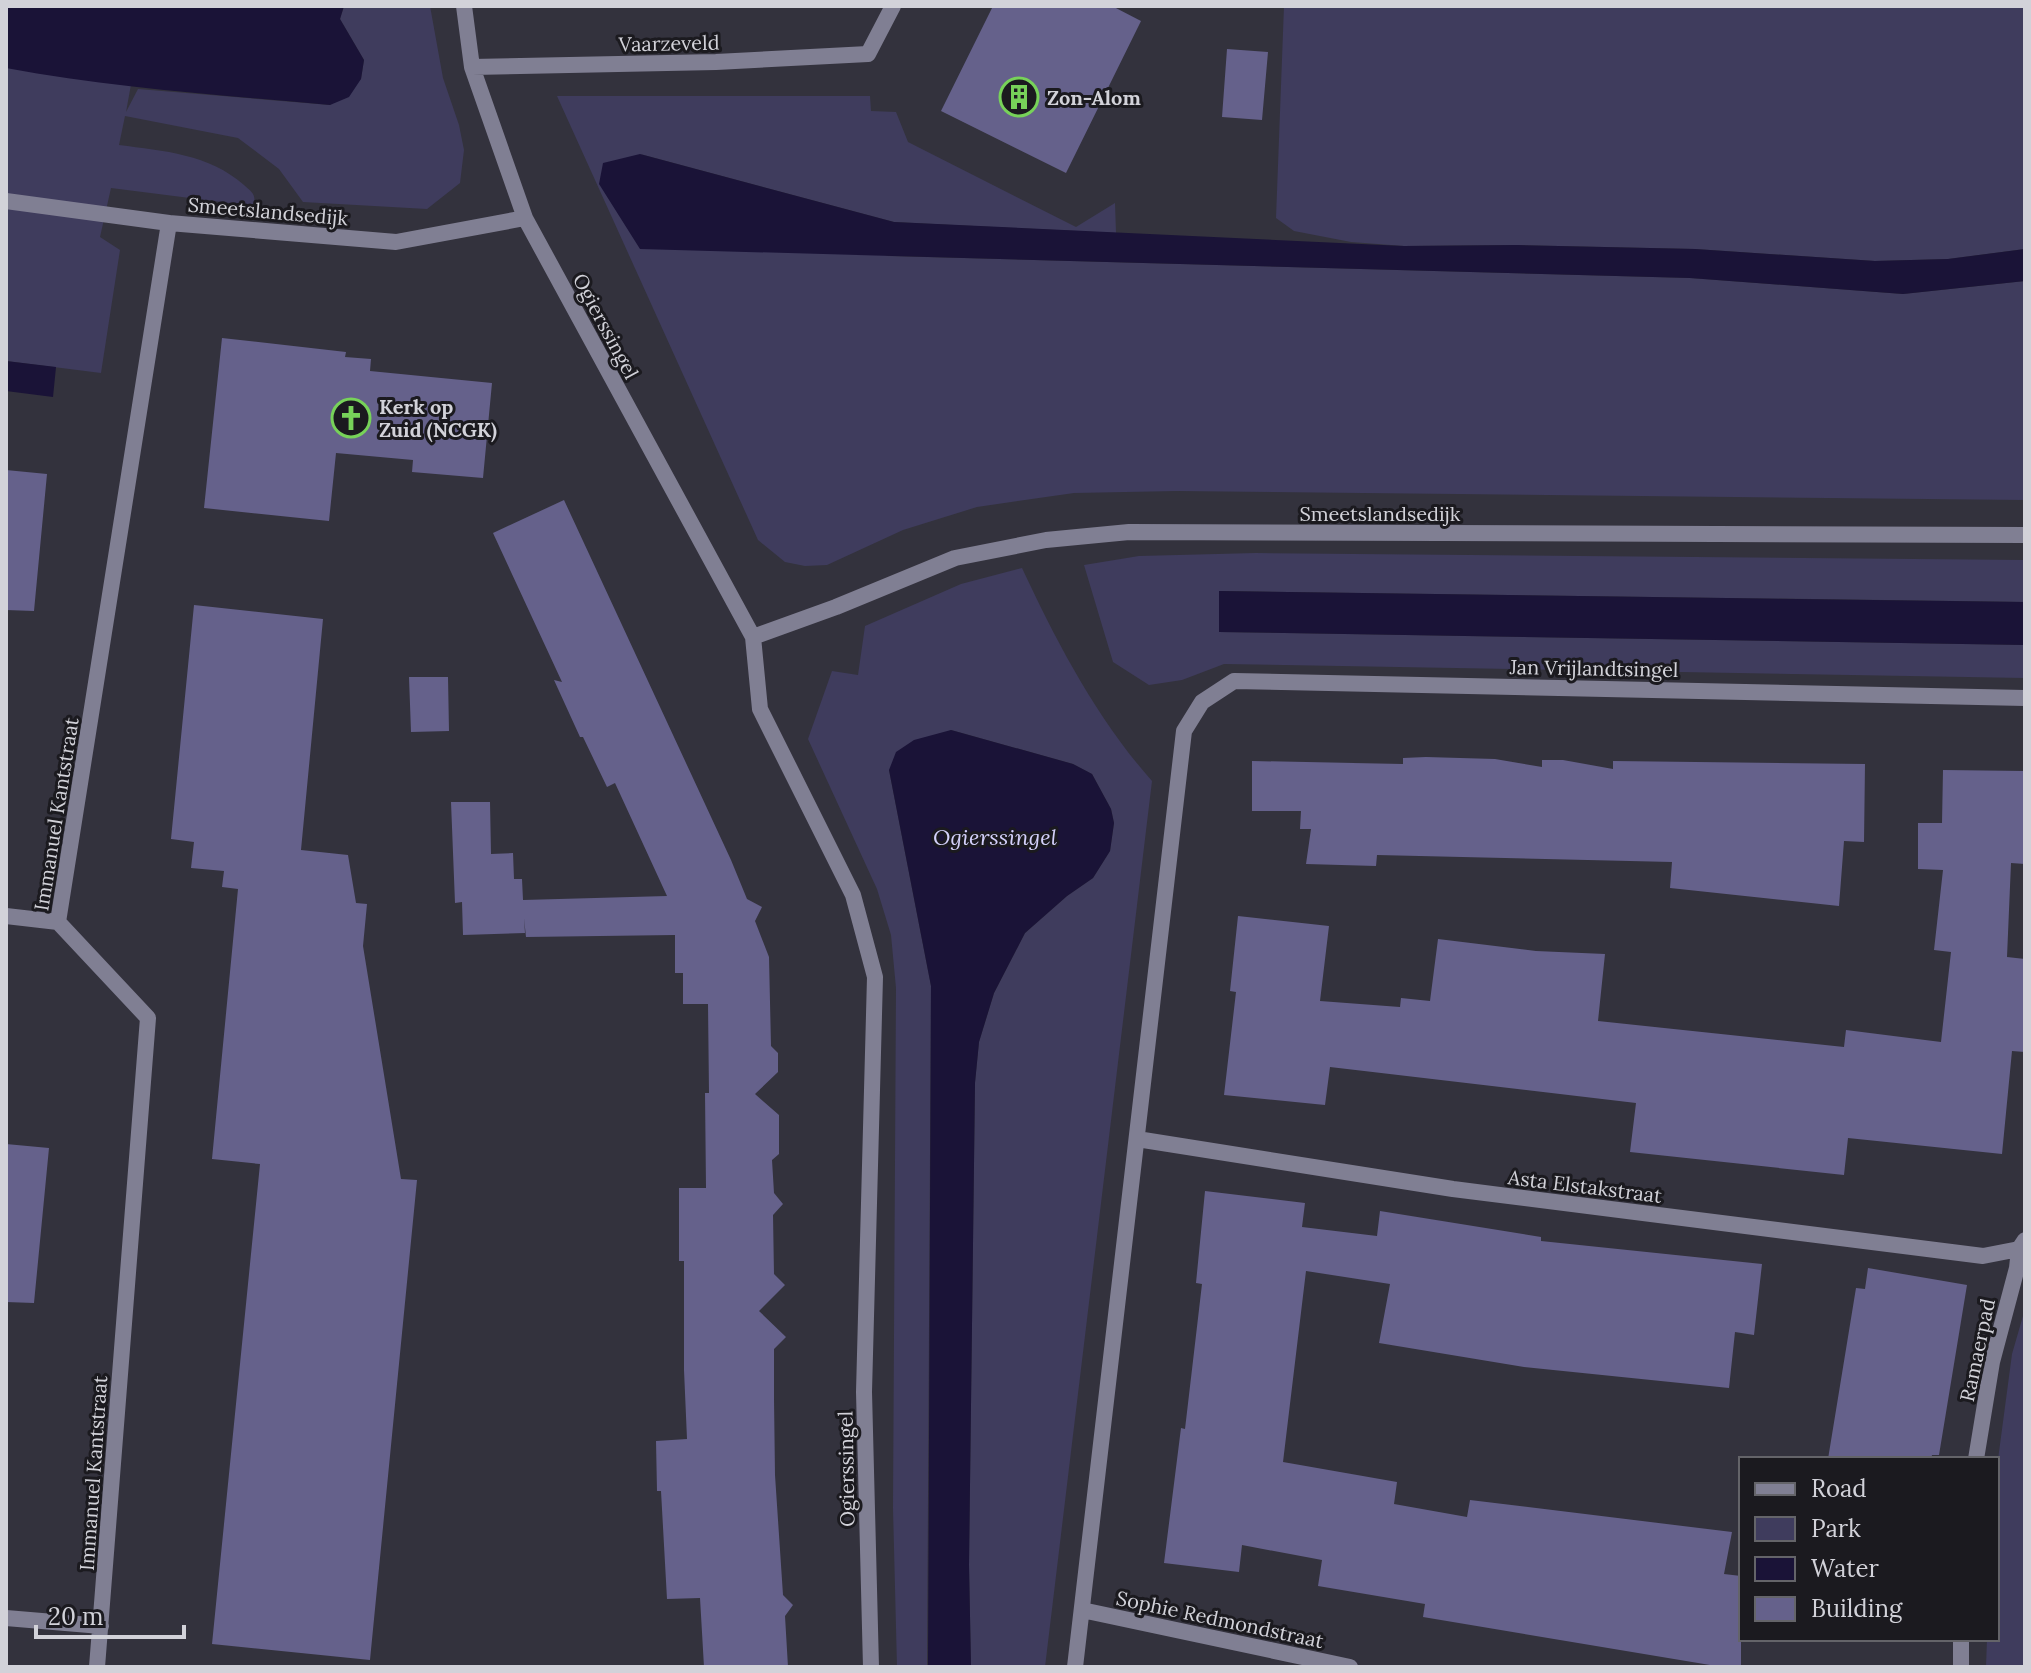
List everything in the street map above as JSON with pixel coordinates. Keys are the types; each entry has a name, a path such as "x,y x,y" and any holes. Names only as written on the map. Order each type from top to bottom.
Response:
{"street":[{"name":"Ogierssingel","path":"464,6 472,67 525,218 753,637 760,709 853,895 875,977 864,1392 871,1667"},
{"name":"Vaarzeveld","path":"472,67 716,62 868,54 893,6"},
{"name":"Smeetslandsedijk","path":"6,201 169,223 396,242 525,218"},
{"name":"Immanuel Kantstraat","path":"97,1667 148,1018 58,922 169,223"},
{"name":"Smeetslandsedijk","path":"753,637 955,558 1046,540 1129,532 2025,535"},
{"name":"Jan Vrijlandtsingel","path":"1137,1139 1184,731 1202,702 1234,681 2025,698"},
{"path":"6,916 58,922"},
{"path":"1075,1667 1137,1139"},
{"name":"Asta Elstakstraat","path":"1137,1139 1453,1189 1983,1256 2022,1244"},
{"name":"Ramaerpad","path":"1976,1457 1992,1362 2022,1244"},
{"name":"Sophie Redmondstraat","path":"1082,1610 1350,1667"},
{"path":"6,1618 101,1626"},
{"path":"1961,1641 1961,1667"}],"green space":[{"path":"344,6 430,6 443,78 464,150 460,183 427,209 303,202 279,169 238,138 125,116 119,145 201,160 230,175 251,192 254,196 253,206 111,188 100,237 120,250 101,373 6,361 6,58 132,79 126,112 138,89 330,105 361,79 364,60 340,19"},
{"path":"1284,6 2025,6 2025,249 1948,259 1875,261 1695,249 1404,246 1351,242 1294,231 1276,218"},
{"path":"557,96 870,96 871,111 896,112 908,142 1076,227 1115,203 1116,233 894,222 640,154 888,256 1690,278 1903,294 2025,281 2025,500 1177,491 1074,493 977,507 903,530 827,565 805,566 785,562 758,540"},
{"path":"1256,553 2025,560 2025,602 1220,591 1219,632 2025,645 2025,678 1224,664 1182,680 1149,685 1113,662 1084,565 1139,556"},
{"path":"1022,568 1049,624 1096,706 1152,781 1045,1667 971,1667 969,1565 975,1082 979,1042 994,993 1025,933 1093,878 1110,851 1114,823 1111,809 1092,774 1073,764 951,730 889,770 931,986 927,1667 897,1667 893,1508 896,988 891,935 877,889 808,739 832,671 858,675 865,626 961,584"},
{"path":"2025,1309 2025,1667 1986,1667 1987,1641 1999,1641 1998,1457 2012,1354"}],"water":[{"path":"6,6 344,6 340,19 364,60 361,79 349,97 330,105 127,86 6,68"},
{"path":"640,154 894,222 1404,246 1695,249 1875,261 1948,259 2025,249 2025,281 1903,294 1690,278 640,249 599,184 603,163"},
{"path":"6,361 56,367 53,397 6,391"},
{"path":"1219,591 2025,602 2025,645 1219,632"},
{"name":"Ogierssingel","path":"951,730 1073,764 1092,774 1111,809 1114,823 1110,851 1093,878 1025,933 994,993 979,1042 975,1083 969,1565 971,1667 928,1667 931,986 889,770 896,752 914,740"}],"building":[{"name":"Zon-Alom","path":"993,6 1112,6 1141,21 1066,173 941,111"},
{"path":"1227,49 1268,52 1262,120 1222,117"},
{"name":"Kerk op Zuid (NCGK)","path":"222,338 346,352 345,357 371,359 370,371 492,383 483,478 412,472 413,460 336,453 329,521 204,508"},
{"path":"6,470 47,474 34,611 6,610"},
{"path":"564,500 747,899 762,907 755,921 769,957 771,1046 778,1053 778,1072 755,1094 779,1115 779,1154 772,1160 774,1193 783,1204 773,1215 774,1274 785,1285 759,1311 786,1337 774,1349 774,1399 775,1475 783,1595 793,1605 785,1616 788,1667 704,1667 700,1598 667,1599 661,1491 657,1491 656,1441 687,1439 684,1261 679,1261 679,1188 706,1188 708,1004 683,1004 683,973 675,973 675,935 526,937 524,918 525,933 463,935 462,902 455,903 451,802 490,802 491,854 513,853 514,879 522,879 523,900 667,896 615,783 607,787 583,737 580,737 554,680 562,682 493,533"},
{"path":"194,605 323,619 301,850 348,855 356,903 367,904 363,946 401,1179 417,1180 370,1660 212,1644 260,1164 212,1159 238,889 222,887 224,871 191,868 194,842 171,839"},
{"path":"409,677 448,677 449,731 411,732"},
{"path":"1403,758 1495,759 1542,767 1542,760 1563,760 1613,769 1613,761 1865,764 1864,842 1844,841 1839,906 1670,888 1672,862 1377,855 1376,866 1306,864 1311,829 1300,829 1301,811 1252,811 1252,761 1403,764"},
{"path":"1943,770 2025,771 2025,864 2011,863 2007,957 2025,959 2025,1052 2012,1051 2002,1154 1848,1138 1844,1175 1630,1152 1636,1103 1330,1067 1325,1105 1224,1095 1236,992 1230,991 1238,916 1329,926 1320,1001 1400,1007 1401,998 1430,1001 1438,939 1536,951 1605,954 1598,1021 1844,1047 1846,1030 1941,1042 1951,952 1934,950 1943,870 1918,869 1918,823 1942,823"},
{"path":"6,1144 49,1148 34,1303 6,1302"},
{"path":"1205,1191 1305,1203 1302,1227 1377,1236 1380,1211 1541,1237 1541,1241 1762,1264 1754,1335 1735,1332 1729,1388 1524,1367 1379,1343 1390,1284 1306,1271 1283,1462 1397,1482 1394,1504 1467,1517 1470,1500 1732,1532 1724,1574 1739,1576 1741,1667 1722,1667 1423,1617 1425,1604 1318,1586 1322,1560 1242,1545 1239,1572 1164,1563 1181,1428 1185,1429 1202,1284 1196,1283"},
{"path":"1868,1268 1967,1285 1939,1455 1828,1457 1856,1288 1865,1289"}],"place":[{"name":"Zon-Alom","path":"1019,97"},
{"name":"Kerk op Zuid (NCGK)","path":"351,418"}]}
